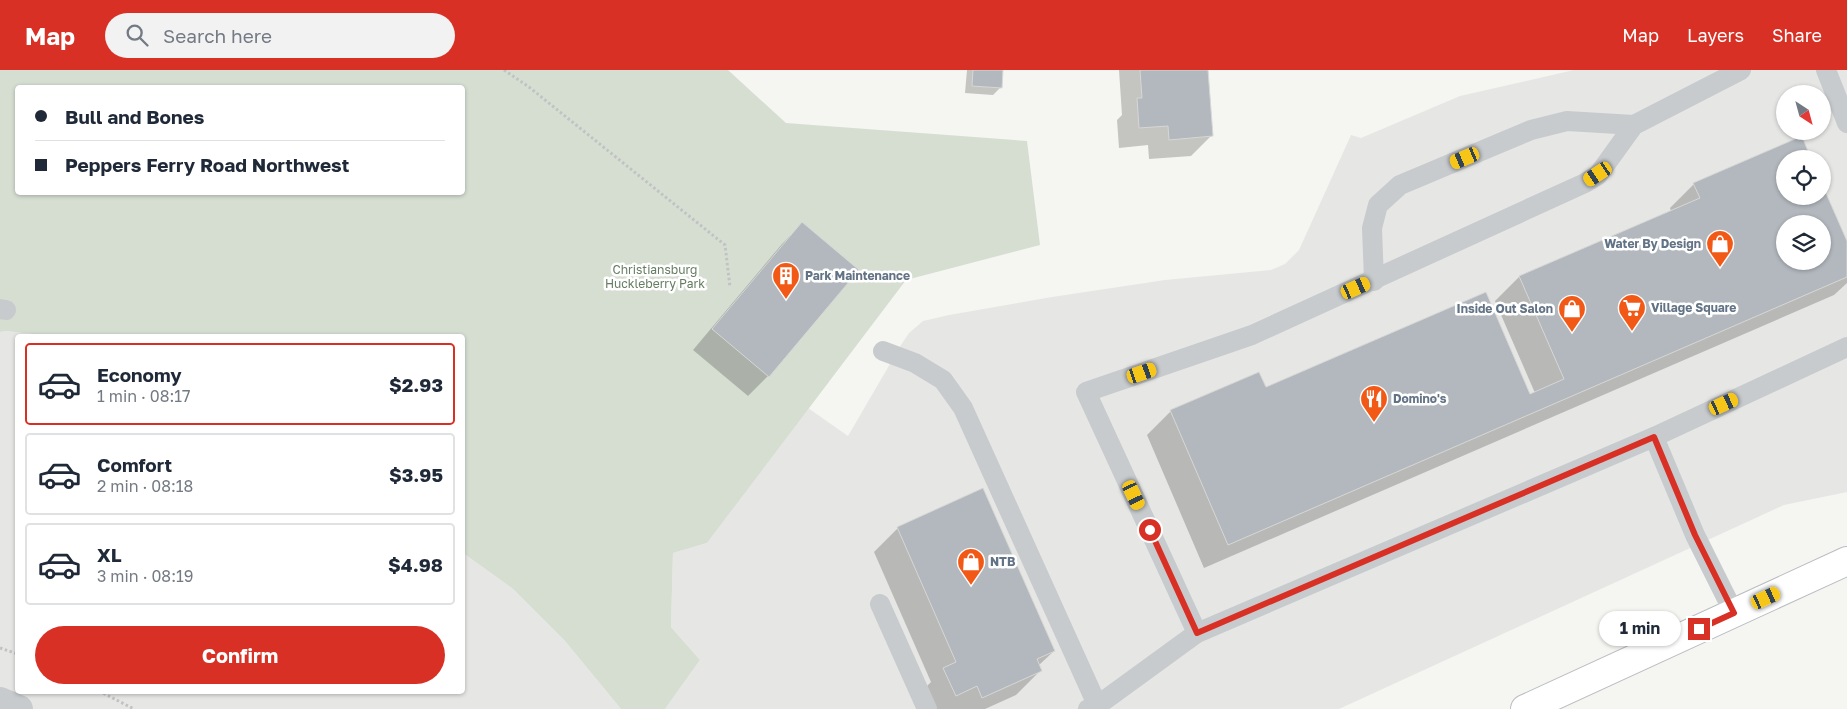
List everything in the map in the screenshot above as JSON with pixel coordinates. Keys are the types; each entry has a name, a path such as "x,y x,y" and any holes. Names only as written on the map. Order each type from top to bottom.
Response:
{"main road":[{"path":"1525,709 1847,562"}],"street":[{"path":"0,701 19,709"}],"lane":[{"path":"1197,633 1086,392 1252,335 1374,281 1586,182 1598,174 1634,125 1741,70"},
{"path":"1826,70 1847,123"},
{"path":"1374,281 1372,228 1378,205 1400,185 1531,130 1567,121 1634,125"},
{"path":"883,351 915,363 943,380 964,408 1095,708 1197,633 1654,437 1847,347"},
{"path":"1654,437 1695,535 1734,613"},
{"path":"880,604 928,709"}],"path":[{"path":"504,70 529,86 726,245 730,287"},
{"path":"0,648 15,653"},
{"path":"105,694 134,709"}],"shaded area":[{"path":"1574,70 1847,70 1847,492 1784,505 1339,709 665,709 700,660 671,627 673,553 707,543 808,408 848,436 901,345 909,333 923,321 1052,297 1165,280 1271,270 1285,264 1299,250 1351,135 1361,138 1460,96"},
{"path":"0,332 32,334 15,334 15,694 465,694 465,554 513,589 565,641 621,709 0,709"}],"green space":[{"name":"Christiansburg Huckleberry Park","path":"0,70 728,70 786,123 1027,141 1040,245 906,280 707,543 673,553 671,627 700,660 665,709 621,709 565,641 513,589 465,554 465,334 32,334 0,332"}],"building":[{"path":"973,70 1003,70 1002,88 972,86"},
{"path":"1140,70 1208,70 1213,136 1169,140 1168,126 1139,128 1137,98 1142,98"},
{"name":"Village Square","path":"1793,140 1804,140 1807,150 1776,150 1776,205 1831,205 1847,241 1847,277 1228,545 1170,410 1259,372 1266,387 1486,292 1530,394 1564,379 1519,276 1700,198 1693,183"},
{"name":"Park Maintenance","path":"802,222 859,270 769,377 712,329"},
{"path":"983,488 1055,651 1037,659 1042,671 982,698 977,686 956,696 943,668 956,662 897,527"}],"place":[{"name":"Water By Design","path":"1720,268"},
{"name":"Park Maintenance","path":"786,300"},
{"name":"Village Square","path":"1632,332"},
{"name":"Inside Out Salon","path":"1572,333"},
{"name":"Domino's","path":"1374,423"},
{"name":"NTB","path":"971,586"}],"route":[{"path":"1150,530 1197,633 1654,437 1695,535 1734,613 1699,629"}]}
